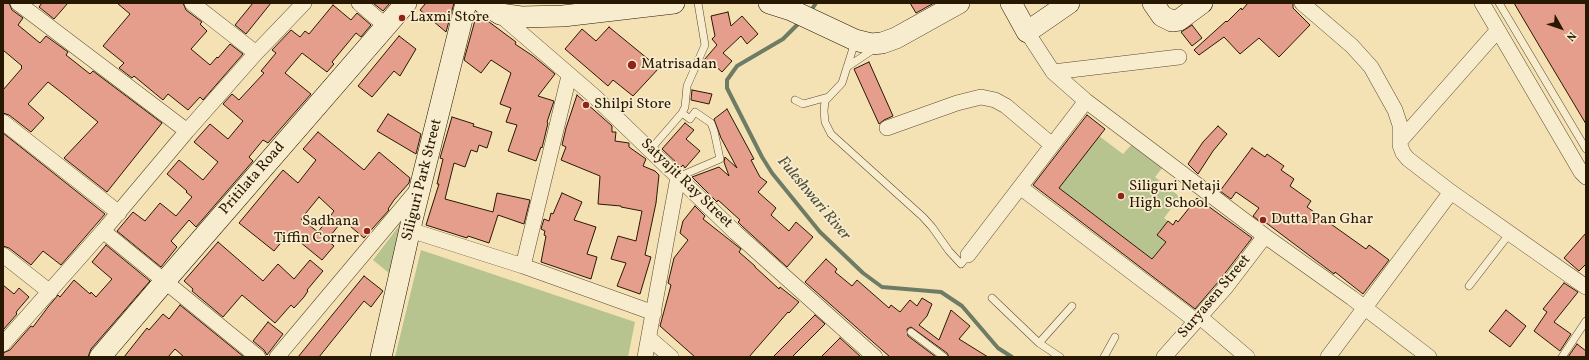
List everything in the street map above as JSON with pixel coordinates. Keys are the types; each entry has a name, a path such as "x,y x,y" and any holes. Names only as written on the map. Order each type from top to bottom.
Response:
{"street":[{"path":"18,3 187,131"},
{"path":"192,3 256,53"},
{"path":"3,344 104,231 187,131 256,53 304,3"},
{"path":"359,3 386,26"},
{"name":"Pritilata Road","path":"100,357 406,3"},
{"path":"483,5 521,17 563,16 674,3"},
{"path":"781,6 847,36 871,44 882,43 896,38 959,3"},
{"path":"1010,3 1053,72 1086,101 1429,357"},
{"path":"1027,32 1069,3"},
{"path":"1153,3 1162,16 1172,21 1179,20 1202,3"},
{"path":"1302,3 1352,46 1371,67 1395,110 1400,125 1400,141 1403,153 1408,159 1451,192 1586,287"},
{"path":"1482,3 1581,172 1586,177"},
{"name":"Satyajit Ray Street","path":"483,5 594,96 736,233 875,357"},
{"name":"Siliguri Park Street","path":"381,357 421,186 483,5"},
{"path":"1400,141 1498,30"},
{"path":"1053,72 1179,57"},
{"path":"523,266 569,76"},
{"path":"887,128 957,103 981,97 995,100 1006,106 1052,145"},
{"path":"968,255 1086,101"},
{"path":"3,122 119,213"},
{"path":"645,357 678,177"},
{"path":"277,357 421,186"},
{"path":"1020,187 1247,357"},
{"path":"1328,357 1451,192"},
{"path":"410,230 523,266 654,313"},
{"path":"104,231 258,357"},
{"name":"Suryasen Street","path":"1164,357 1226,287 1265,236"},
{"path":"3,255 50,292"},
{"path":"649,338 671,357"}],"lane":[{"path":"650,150 682,114 685,107 687,86 705,45 698,3"},
{"path":"1499,3 1586,149"},
{"path":"847,36 847,67 842,82 825,101 825,122 831,134 923,217 961,264 968,255"},
{"path":"847,67 882,43"},
{"path":"795,100 803,104 828,97"},
{"path":"678,177 720,159 711,123 695,112 690,120 682,114"},
{"path":"1469,286 1510,234"},
{"path":"992,298 1039,343 1060,357"},
{"path":"1039,343 1072,306"},
{"path":"1562,357 1586,321"},
{"path":"911,332 944,357"},
{"path":"1104,357 1115,337"}],"green space":[{"path":"1099,136 1123,154 1132,144 1163,167 1155,177 1180,197 1164,218 1168,221 1157,235 1166,242 1152,259 1059,188"},
{"path":"402,222 390,274 373,260"},
{"path":"421,250 635,322 628,357 395,357"}],"building":[{"path":"3,3 9,3 12,10 23,18 18,25 40,43 46,36 68,52 66,55 90,74 93,71 162,123 107,192 64,158 98,122 48,82 28,104 44,118 31,132 9,115 3,113 3,90 22,68 22,66 3,50"},
{"path":"42,3 68,3 54,19 39,7"},
{"path":"117,3 183,3 186,10 202,22 200,24 207,31 191,49 210,65 230,44 243,54 203,100 200,97 188,110 168,94 163,100 134,76 132,78 119,68 124,63 103,46 130,14"},
{"path":"253,3 271,3 246,34 235,25"},
{"path":"373,3 390,3 383,11"},
{"path":"426,3 454,3 446,32 420,10"},
{"path":"910,3 934,3 916,13"},
{"path":"1248,3 1293,3 1293,8 1310,25 1279,57 1259,38 1240,54 1224,37 1199,55 1194,50 1241,8 1242,10"},
{"path":"1514,3 1586,3 1586,124 1540,47"},
{"path":"333,5 351,20 357,13 371,25 361,37 356,33 332,62 334,64 327,72 302,53 285,73 311,94 268,143 263,140 249,157 253,161 196,227 189,220 171,241 177,247 161,267 117,231 133,212 145,221 160,203 176,216 192,197 167,174 179,160 203,180 218,162 194,142 210,124 228,139 243,121 223,104 232,94 239,100 264,73 261,71 276,53 272,50 291,30 300,37 305,31 309,34"},
{"path":"728,12 731,26 742,16 758,34 747,44 741,36 723,53 732,61 722,72 712,63 710,66 704,60 717,45 712,39 715,36 711,16"},
{"path":"477,13 555,74 538,96 554,101 547,122 542,148 541,147 536,161 508,151 517,125 506,122 511,108 500,104 511,73 491,60 481,73 464,60"},
{"path":"1192,25 1202,38 1192,46 1181,32"},
{"path":"609,27 659,68 633,96 613,80 608,86 565,49 582,29 596,41"},
{"path":"399,36 416,49 400,76 394,71 372,97 358,86"},
{"path":"869,62 893,116 879,124 854,69"},
{"path":"692,90 712,94 709,104 691,100"},
{"path":"577,95 612,126 612,132 616,132 615,141 629,143 629,147 646,159 643,166 655,171 659,175 656,203 645,255 651,257 640,294 617,286 626,263 611,259 618,236 636,241 642,211 621,206 598,204 600,176 561,160 566,147 562,145 566,128"},
{"path":"727,109 754,159 751,160 760,177 767,182 758,192 776,208 771,215 789,231 796,222 813,237 787,267 738,222 740,220 718,200 717,202 692,177 719,167 729,176 724,162 725,157 737,168 721,138 714,119"},
{"path":"388,114 421,134 416,154 377,131"},
{"path":"1087,115 1105,129 1059,188 1152,259 1166,242 1157,235 1168,221 1173,225 1176,220 1178,222 1197,198 1252,238 1195,309 1033,185"},
{"path":"452,117 492,132 487,148 479,145 477,152 471,150 465,167 454,163 445,199 493,212 497,193 530,200 524,224 498,215 489,243 468,236 467,238 426,225 439,184 437,184 443,159 440,158"},
{"path":"685,123 694,130 686,139 700,151 685,168 683,165 681,167 662,149"},
{"path":"1218,126 1227,134 1213,151 1198,174 1188,164 1203,142"},
{"path":"318,132 364,170 379,152 410,178 409,183 394,200 388,209 389,210 364,238 343,220 327,240 334,246 322,260 289,233 274,251 239,223 283,170 298,183 316,160 303,149","holes":["319,197 334,211 318,232 301,219"]},
{"path":"3,133 105,214 61,265 43,251 31,265 9,248 3,246"},
{"path":"1252,148 1265,157 1267,154 1284,166 1281,170 1294,179 1290,186 1311,201 1307,207 1366,249 1369,245 1389,260 1363,294 1265,222 1263,224 1253,216 1259,208 1236,192 1231,199 1220,191"},
{"path":"562,193 582,202 574,220 596,227 587,254 597,257 591,279 541,262 546,236 544,235 545,231 541,229 544,219 549,221 551,213 553,214"},
{"path":"695,206 705,216 703,219 741,249 739,252 755,267 779,289 780,287 799,302 789,313 788,312 749,357 695,357 660,326 671,285 668,283 674,258 688,240 680,233 683,221"},
{"path":"1586,233 1586,264 1579,271 1564,258"},
{"path":"218,242 263,281 278,264 294,279 310,260 323,271 294,308 291,305 275,323 242,295 223,317 192,291 193,289 184,281"},
{"path":"106,245 150,281 91,349 88,357 3,357 3,353 10,350 31,326 33,327 58,295 60,297 74,280 90,294 91,292 96,297 112,279 92,262"},
{"path":"826,259 837,269 835,272 852,286 857,280 889,308 891,305 900,312 910,300 917,306 922,298 932,304 927,316 919,325 939,340 951,310 970,326 959,339 988,357 949,357 947,353 911,327 907,329 908,336 936,357 890,357 805,282"},
{"path":"364,276 383,291 371,307 364,301 319,357 298,357"},
{"path":"1564,283 1578,292 1554,322 1571,334 1560,351 1534,331 1547,312 1543,309"},
{"path":"3,285 14,294 19,288 29,297 3,330"},
{"path":"180,305 244,357 184,357 175,349 168,357 124,357 147,328 149,330 163,314 169,319"},
{"path":"1506,310 1526,326 1510,347 1489,331"},
{"path":"815,315 825,324 792,357 773,357"},
{"path":"268,322 283,334 267,355 264,350 253,341"},
{"path":"840,338 861,357 821,357"},
{"path":"1577,344 1586,351 1586,357 1568,357"}],"waterway":[{"name":"Fuleshwari River","path":"810,12 816,3"},
{"name":"Fuleshwari River","path":"801,21 783,39 737,66 727,80 727,88 762,157 772,173 820,232 863,273 882,287 941,292 962,306 998,348 1012,357"}],"place":[{"name":"Laxmi Store","path":"402,18"},
{"name":"Matrisadan","path":"632,65"},
{"name":"Shilpi Store","path":"586,105"},
{"name":"Siliguri Netaji High School","path":"1121,196"},
{"name":"Dutta Pan Ghar","path":"1263,220"},
{"name":"Sadhana Tiffin Corner","path":"367,231"}]}
